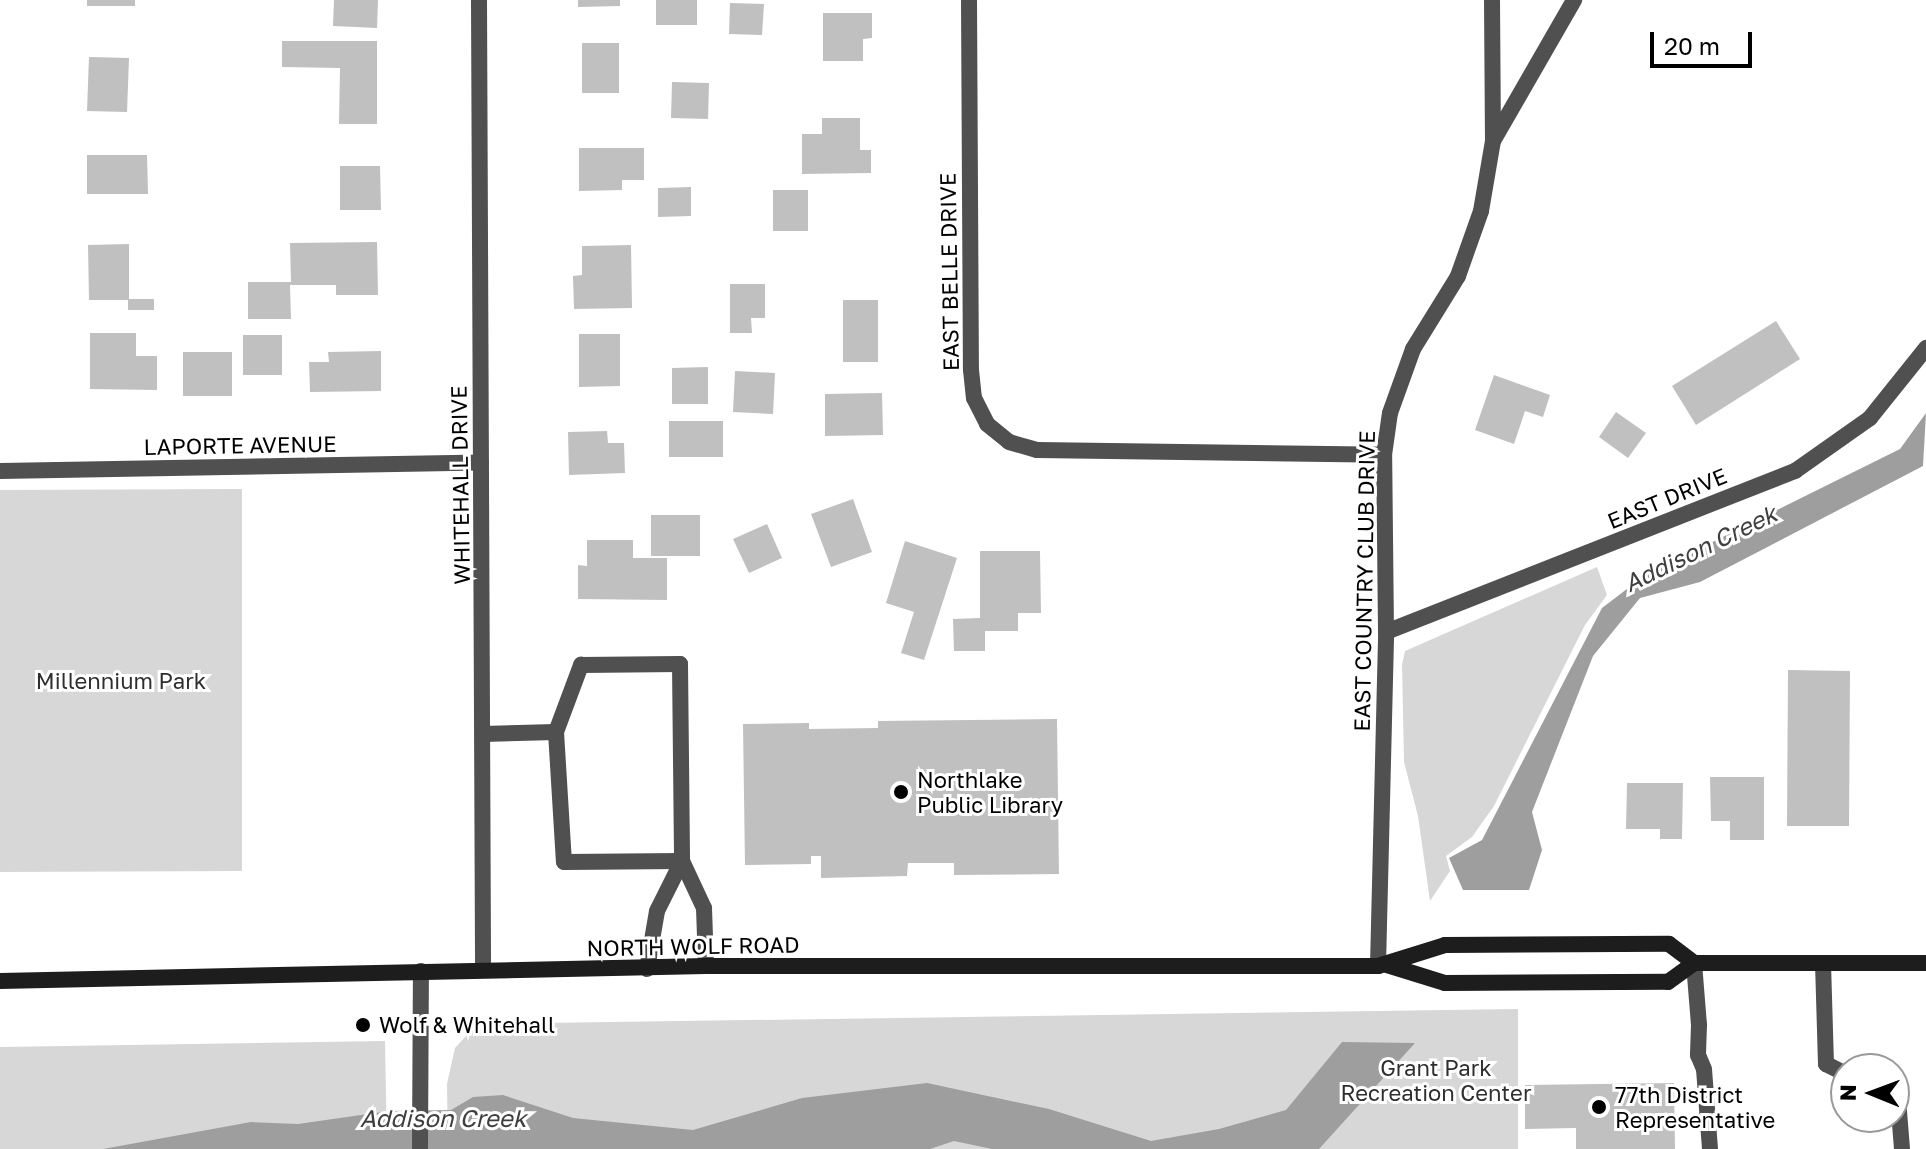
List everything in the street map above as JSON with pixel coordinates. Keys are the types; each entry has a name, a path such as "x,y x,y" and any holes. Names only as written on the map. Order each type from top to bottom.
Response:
{"main road":[{"name":"NORTH WOLF ROAD","path":"1382,965 1445,945 1669,944 1694,963"},
{"name":"NORTH WOLF ROAD","path":"0,981 706,966 1382,965 1445,983 1668,982 1694,963 1926,963"}],"street":[{"name":"WHITEHALL DRIVE","path":"479,0 483,970"},
{"name":"EAST BELLE DRIVE","path":"969,0 971,370 974,398 987,424 1009,442 1037,450 1384,455"},
{"path":"1492,0 1493,141"},
{"name":"EAST COUNTRY CLUB DRIVE","path":"1382,965 1386,632 1384,455 1390,413 1413,349 1458,276 1481,211 1493,141 1574,0"},
{"name":"EAST DRIVE","path":"1386,632 1795,471 1870,418 1926,348"},
{"name":"LAPORTE AVENUE","path":"0,471 481,463"},
{"path":"682,861 564,862 556,732 581,665 680,664 682,861 704,908 706,966"},
{"path":"483,734 556,732"},
{"path":"647,969 657,911 682,861"},
{"path":"1694,963 1698,1055 1704,1069 1710,1149"},
{"path":"1823,963 1826,1064 1830,1066"},
{"path":"420,1149 421,971"}],"green space":[{"name":"Millennium Park","path":"242,489 242,871 0,872 0,490"},
{"path":"1597,567 1607,595 1585,625 1494,806 1472,837 1446,856 1450,871 1430,901 1418,816 1404,762 1402,665 1405,651"},
{"name":"Grant Park Recreation Center","path":"1518,1009 1518,1149 448,1149 447,1084 455,1048 477,1024"},
{"path":"385,1041 387,1149 0,1149 0,1047"}],"water":[{"path":"1926,413 1923,466 1700,582 1640,598 1593,656 1532,812 1542,850 1529,890 1463,890 1449,858 1482,840 1602,608 1644,576 1900,449"},
{"name":"Addison Creek","path":"1342,1042 1415,1043 1319,1149 992,1149 954,1141 930,1149 103,1149 251,1122 298,1124 389,1111 451,1110 473,1097 503,1095 573,1118 693,1130 802,1098 927,1083 1049,1109 1151,1141 1219,1129 1286,1110"}],"building":[{"path":"87,0 135,0 135,6 87,6"},
{"path":"334,0 378,0 377,28 333,26"},
{"path":"578,0 620,0 620,6 578,7"},
{"path":"656,0 697,0 697,25 656,25"},
{"path":"730,3 764,4 762,35 729,34"},
{"path":"823,13 872,13 872,38 863,39 863,61 823,61"},
{"path":"282,41 377,41 377,124 339,124 340,68 282,67"},
{"path":"582,43 619,43 619,93 582,93"},
{"path":"89,57 129,58 127,112 87,111"},
{"path":"672,82 709,83 708,119 671,118"},
{"path":"822,118 860,118 860,150 871,150 871,173 802,174 802,134 822,134"},
{"path":"579,148 644,148 644,180 622,180 622,190 579,191"},
{"path":"87,155 147,155 148,194 87,194"},
{"path":"340,166 380,166 381,210 340,210"},
{"path":"691,187 691,216 658,217 658,188"},
{"path":"773,190 808,190 808,231 773,231"},
{"path":"377,242 378,295 336,295 336,285 290,285 291,319 248,319 248,282 291,282 290,243"},
{"path":"129,244 129,299 154,299 154,310 128,310 128,300 89,300 88,245"},
{"path":"631,245 632,308 574,309 573,276 582,275 582,246"},
{"path":"730,284 765,284 765,318 751,318 752,333 730,333"},
{"path":"843,300 878,300 878,362 843,362"},
{"path":"1776,321 1800,359 1696,425 1672,386"},
{"path":"90,333 136,333 136,356 157,356 157,390 90,389"},
{"path":"579,334 620,334 620,386 579,387"},
{"path":"243,335 282,335 282,375 243,375"},
{"path":"381,351 381,391 310,392 309,362 329,362 328,352"},
{"path":"183,352 232,352 232,396 183,396"},
{"path":"708,367 708,404 672,404 672,368"},
{"path":"735,371 775,373 773,414 733,412"},
{"path":"1494,375 1550,395 1543,417 1525,411 1514,444 1475,430"},
{"path":"882,393 883,435 825,436 825,394"},
{"path":"1616,412 1646,433 1628,458 1599,437"},
{"path":"669,421 723,421 723,457 669,457"},
{"path":"607,431 608,443 624,443 625,473 569,475 568,432"},
{"path":"853,499 872,552 831,567 811,514"},
{"path":"651,515 700,515 700,556 651,556"},
{"path":"767,524 782,558 749,573 733,539"},
{"path":"587,540 633,540 633,558 667,558 667,600 578,599 578,565 587,566"},
{"path":"905,541 957,558 924,660 901,653 914,612 886,603"},
{"path":"980,551 1040,551 1041,613 1018,613 1018,631 985,631 985,651 954,651 953,619 980,618"},
{"path":"1788,670 1850,671 1849,826 1787,826"},
{"name":"Northlake Public Library","path":"1057,719 1059,874 954,875 954,863 908,863 907,876 821,878 821,856 811,856 811,864 745,865 743,724 809,723 809,729 878,728 878,721"},
{"path":"1710,777 1764,777 1764,840 1730,840 1730,821 1711,821"},
{"path":"1627,783 1683,783 1682,839 1660,839 1660,829 1626,829"},
{"name":"77th District Representative","path":"1674,1083 1675,1149 1576,1149 1576,1128 1525,1129 1525,1085"}],"place":[{"name":"Northlake Public Library","path":"901,792"},
{"name":"Wolf & Whitehall","path":"363,1025"},
{"name":"77th District Representative","path":"1599,1107"}]}
